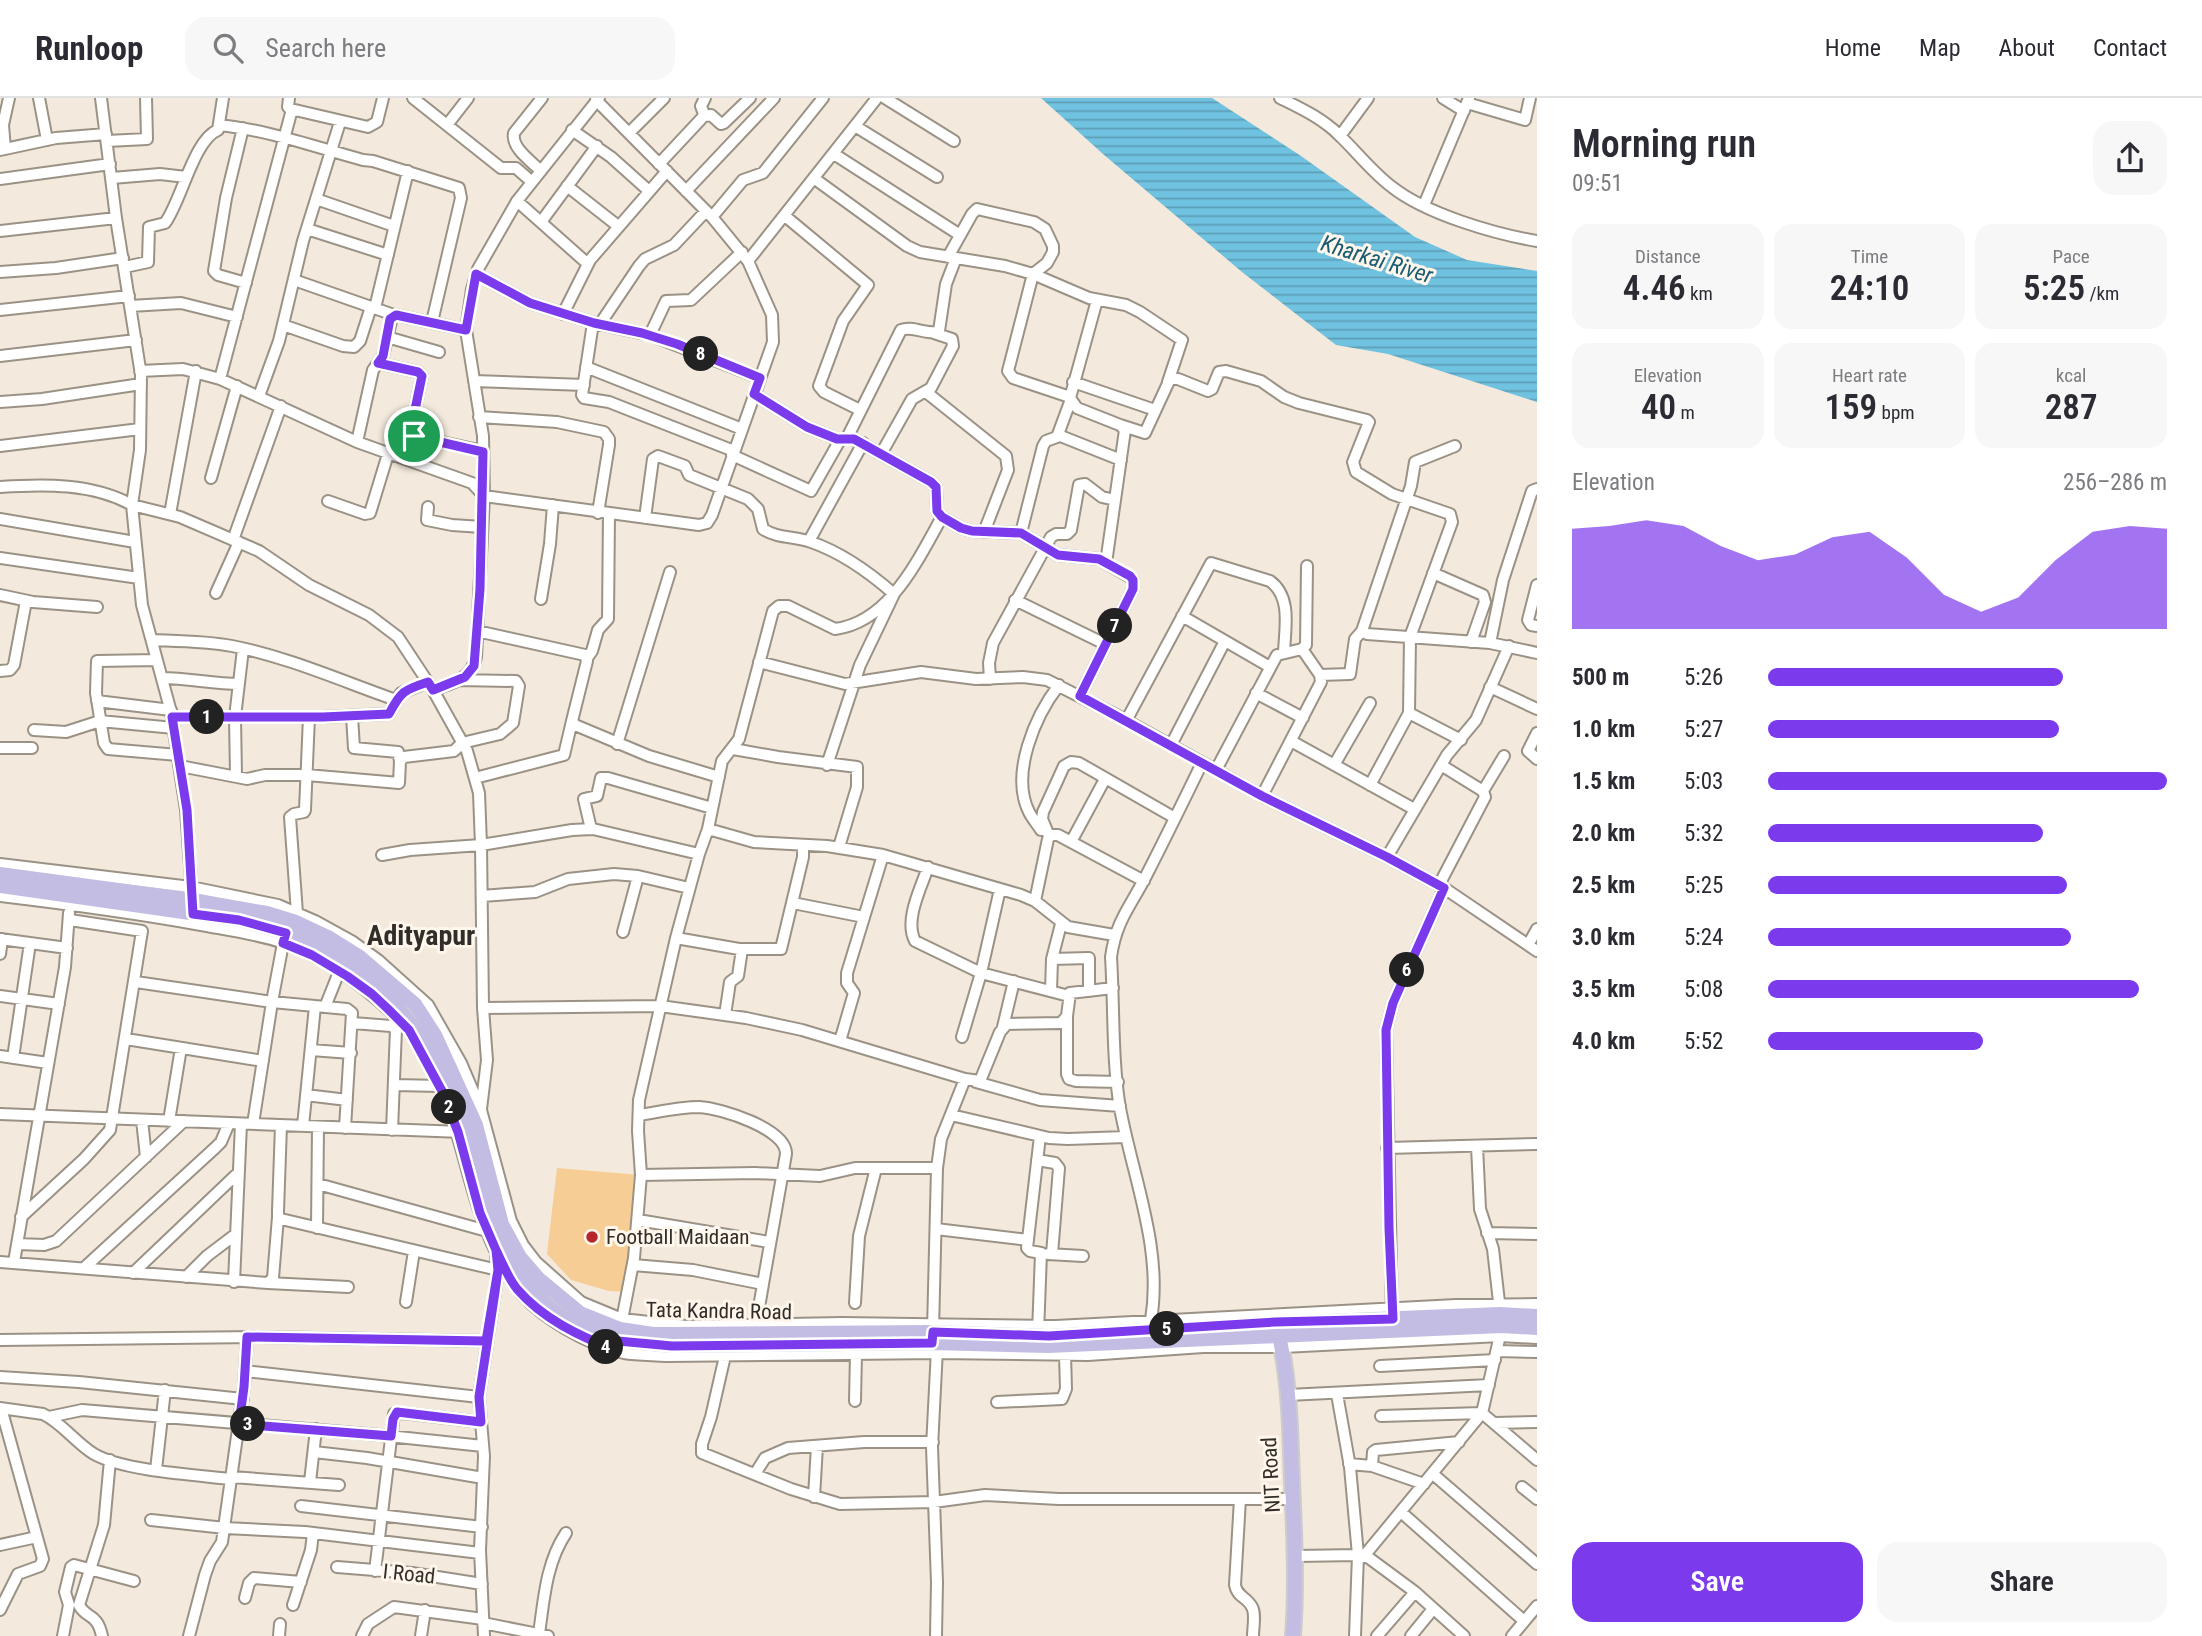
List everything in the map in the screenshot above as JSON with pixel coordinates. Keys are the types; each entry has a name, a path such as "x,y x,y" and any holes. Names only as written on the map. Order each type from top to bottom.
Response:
{"main road":[{"name":"Tata Kandra Road","path":"0,874 267,913 296,922 328,937 360,957 415,1004 440,1045 502,1224 520,1257 539,1279 580,1313 619,1335"},
{"name":"Tata Kandra Road","path":"0,886 69,899 192,900 284,938 316,946 348,964 376,992 398,1007 424,1042 468,1130 490,1228 518,1275 548,1306 569,1322 619,1335 935,1339 1048,1346 1537,1316"},
{"name":"Tata Kandra Road","path":"935,1339 960,1329 1278,1330 1392,1313 1456,1310 1537,1328"},
{"name":"NIT Road","path":"1278,1330 1288,1395 1296,1556 1293,1636"}],"street":[{"path":"9,98 3,125 3,149 47,140 147,139 146,98"},
{"path":"39,98 47,140"},
{"path":"101,98 116,218 140,371 140,450 132,505 142,605 172,718 187,810 192,900"},
{"path":"0,272 148,262 149,227 167,221 209,133 217,131 223,98"},
{"path":"289,98 288,107 293,111 368,127 377,122 383,98"},
{"path":"413,98 500,169 516,168 532,182"},
{"path":"447,125 468,98"},
{"path":"541,171 515,145 512,138 542,98"},
{"path":"629,133 664,98"},
{"path":"703,116 701,106 705,98"},
{"path":"563,314 588,264 649,191 663,167 703,116 711,115 721,124 724,123 750,98"},
{"path":"686,191 774,98"},
{"path":"823,98 763,173 743,180 674,245 645,259 639,266 596,323 586,367 584,398 609,402 733,453 811,491 844,439 901,330 910,328 952,339 954,343 931,388 912,399 881,454"},
{"path":"650,335 666,301 691,300 745,257 785,216 877,98"},
{"path":"885,98 954,141"},
{"path":"1280,98 1322,121 1393,188 1424,205 1491,230 1537,241"},
{"path":"1340,136 1368,98"},
{"path":"1443,98 1537,124"},
{"path":"1525,120 1530,98"},
{"path":"140,371 183,369 220,379 357,442 472,483 484,496 699,525 707,523 773,342 772,315 745,257 709,214 629,133 593,101 517,201 476,274 466,330 483,452 484,496 474,666 459,680"},
{"path":"1424,205 1467,104"},
{"path":"220,379 293,111"},
{"path":"260,396 283,325 307,229 340,122"},
{"path":"219,125 285,137 454,185 461,192 432,322"},
{"path":"855,126 937,177"},
{"path":"243,128 226,198 214,271 218,275 246,283"},
{"path":"572,130 597,146 649,191"},
{"path":"541,222 597,146"},
{"path":"834,154 960,235"},
{"path":"0,179 110,164"},
{"path":"283,325 343,346 354,347 360,341 373,308 388,255 408,171"},
{"path":"112,178 160,174 187,177"},
{"path":"815,179 907,246 920,252 952,257 996,264 1032,274 1097,300 1126,305 1181,337 1182,347 1144,434 1077,408 1070,400 1013,378 1008,371 1032,274 1047,263 1052,252 1051,241 1038,223 977,209 960,235 952,257 940,329 934,333"},
{"path":"567,186 618,226"},
{"path":"316,200 394,226"},
{"path":"517,201 588,264"},
{"path":"785,216 868,285 843,321 819,386 824,392 860,410"},
{"path":"0,231 116,218"},
{"path":"307,229 388,255"},
{"path":"476,274 530,303 596,323 650,335 760,378"},
{"path":"294,280 394,315 466,330"},
{"path":"1021,533 1042,446 1058,435 1097,300"},
{"path":"0,310 130,301 181,303 237,317"},
{"path":"357,442 373,370 383,356 390,319 394,315"},
{"path":"387,337 439,352"},
{"path":"0,356 136,340"},
{"path":"378,363 418,372 422,376 411,429 414,436 483,452"},
{"path":"586,367 742,429"},
{"path":"170,514 196,371"},
{"path":"1168,382 1174,378 1208,391 1212,389 1219,372 1226,371 1261,381 1291,401 1367,420 1369,422 1353,459 1354,469 1392,494 1447,512 1452,517 1410,638 1409,713 1370,785"},
{"path":"474,381 584,385"},
{"path":"1073,382 1155,410"},
{"path":"0,402 42,399 141,384"},
{"path":"211,478 237,386"},
{"path":"926,392 1006,456 1008,470 984,532"},
{"path":"754,394 807,427 863,443 934,485 937,511 961,528 1021,533 1064,556 1092,558 1130,576 1134,584 1080,696"},
{"path":"216,593 281,407"},
{"path":"475,778 564,755 587,658 598,630 608,619 603,513 609,439 604,432 557,422 479,417"},
{"path":"1106,563 1125,433 1120,425"},
{"path":"0,446 140,429"},
{"path":"1058,435 1121,460"},
{"path":"810,541 863,443"},
{"path":"1320,675 1350,674 1355,639 1362,631 1406,500 1415,462 1455,446"},
{"path":"328,501 365,514 370,513 388,454"},
{"path":"645,518 655,456 685,466 689,475 741,495 755,505 764,529 772,534 810,541 862,566 894,594"},
{"path":"990,679 989,663 993,643 1045,546 1053,535 1070,533 1080,484 1088,485 1101,496 1115,500"},
{"path":"0,487 52,486 93,490 132,505 170,514 260,551 309,585 369,615 398,638 431,686 462,743 475,778 481,816 483,1008 487,1060 481,1110 468,1130"},
{"path":"1490,643 1503,580 1532,491 1537,489"},
{"path":"541,599 553,505"},
{"path":"428,507 427,520 452,526 482,527"},
{"path":"827,765 856,684 860,665 894,594 915,565 942,517"},
{"path":"0,519 135,542"},
{"path":"0,558 139,578"},
{"path":"1126,721 1211,563 1270,580 1279,590 1286,610 1284,652"},
{"path":"1216,770 1277,655 1302,649 1307,642 1307,566"},
{"path":"617,744 670,572"},
{"path":"1433,573 1483,595 1485,601 1471,642"},
{"path":"1537,585 1528,620 1531,625 1537,626"},
{"path":"619,1335 633,1265 638,1220 641,1175 639,1100 676,937 708,829 723,758 739,739 770,619 779,606 788,606 835,629 843,628 868,617 894,594"},
{"path":"0,595 26,601 97,607"},
{"path":"1015,600 1105,644"},
{"path":"0,671 10,670 14,665 26,601"},
{"path":"1182,616 1270,667"},
{"path":"477,631 582,654 587,658"},
{"path":"1362,631 1367,634 1490,643 1537,653"},
{"path":"152,640 210,643 243,649 295,663 396,700"},
{"path":"1171,746 1225,641"},
{"path":"1387,857 1441,765 1476,720 1509,646"},
{"path":"236,776 235,717 243,649"},
{"path":"1262,796 1320,685 1320,675 1302,649"},
{"path":"157,660 97,660 97,701 106,748 179,760 247,779 265,775 307,775 401,782 398,752 354,748 352,716"},
{"path":"759,662 834,682 856,684 921,672 990,679 1035,678 1059,685 1262,796 1387,857 1441,887 1533,948 1537,929"},
{"path":"162,678 239,684"},
{"path":"34,730 66,732 100,721 389,714 405,690 459,680 518,683 516,716 508,730 462,743 454,751 406,756 400,761"},
{"path":"1048,838 1028,811 1022,764 1042,710 1059,685"},
{"path":"1490,687 1537,709"},
{"path":"1256,693 1303,718"},
{"path":"97,701 172,718"},
{"path":"1334,765 1370,703"},
{"path":"1409,713 1461,740"},
{"path":"297,913 290,817 305,810 309,717"},
{"path":"572,721 578,727 617,744 719,777"},
{"path":"1537,733 1528,751 1537,759"},
{"path":"1291,741 1414,809"},
{"path":"0,748 32,748"},
{"path":"733,749 827,765 855,766 858,769 857,787 839,847"},
{"path":"1392,1313 1386,1030 1389,1016 1441,887 1483,800 1483,791 1504,756"},
{"path":"1035,901 1048,838 1042,815 1064,766 1071,762 1079,763 1175,818"},
{"path":"1151,1320 1155,1297 1154,1266 1120,1106 1111,957 1114,935 1121,918 1144,881 1202,763"},
{"path":"1441,765 1483,791"},
{"path":"591,829 584,799 597,796 601,778 712,808"},
{"path":"1071,842 1105,779"},
{"path":"382,855 410,850 481,845 591,829 699,854"},
{"path":"708,829 754,842 839,847 883,855 1000,888 1035,901 1061,924 1114,935"},
{"path":"1048,838 1058,835 1144,881"},
{"path":"676,937 742,949 780,949 793,903 804,853 803,845"},
{"path":"840,1041 854,993 847,984 847,974 883,855"},
{"path":"0,864 192,900 278,905 354,942 378,960 428,1005 461,1063 481,1110 511,1221 523,1245 536,1262 619,1335 666,1356 856,1354 935,1339"},
{"path":"928,867 913,915 912,937 918,944 981,973 1069,996"},
{"path":"482,896 535,892 568,879 594,875 638,876 689,888"},
{"path":"623,932 638,876"},
{"path":"962,1037 981,973 1000,888"},
{"path":"0,896 69,899 154,917 284,938 376,992 409,1030 468,1130"},
{"path":"14,1262 67,948 69,899"},
{"path":"793,903 864,916"},
{"path":"21,1217 110,1130 136,982 142,931 154,917"},
{"path":"70,920 142,931"},
{"path":"1051,991 1052,959 1061,924"},
{"path":"253,1124 284,938"},
{"path":"0,954 1,939 67,948"},
{"path":"12,1058 30,943"},
{"path":"725,1015 730,982 738,976 742,949"},
{"path":"1052,959 1088,958 1089,990"},
{"path":"303,1126 310,1050 320,1007 339,972"},
{"path":"936,1636 933,1442 937,1168 941,1139 951,1115 971,1081 982,1078 1003,1027 1014,981"},
{"path":"136,982 272,1002 350,1010 354,1016 345,1128"},
{"path":"1113,988 1073,992 1069,996 1067,1074 1069,1079 1076,1082 1118,1082"},
{"path":"0,996 58,1004"},
{"path":"483,1008 660,1006 725,1015 802,1030 1040,1100 1120,1106"},
{"path":"1003,1027 1012,1023 1058,1024 1067,1016"},
{"path":"353,1023 391,1026 396,1029 392,1130"},
{"path":"126,1039 263,1060"},
{"path":"169,1121 181,1048"},
{"path":"310,1050 351,1053"},
{"path":"0,1056 48,1063"},
{"path":"395,1085 440,1086"},
{"path":"306,1095 347,1100"},
{"path":"639,1115 691,1107 722,1111 772,1132 786,1147 784,1174 769,1242 756,1325"},
{"path":"0,1114 392,1130 468,1130"},
{"path":"951,1115 1040,1136 1068,1139 1126,1137"},
{"path":"142,1120 146,1157"},
{"path":"17,1244 44,1245 56,1241 184,1121"},
{"path":"84,1268 221,1142 229,1123"},
{"path":"234,1282 241,1124"},
{"path":"268,1283 273,1278 281,1125"},
{"path":"317,1228 318,1127"},
{"path":"1040,1136 1027,1250 1083,1256"},
{"path":"1387,1148 1537,1144"},
{"path":"1361,1556 1401,1513 1482,1413 1496,1356 1500,1320 1493,1249 1480,1209 1477,1146"},
{"path":"1037,1160 1055,1163 1059,1168 1038,1331 1151,1320 1278,1330"},
{"path":"641,1175 820,1176 855,1168 937,1168"},
{"path":"855,1303 859,1236 876,1168"},
{"path":"133,1273 239,1172"},
{"path":"318,1184 490,1228 498,1270 479,1397 483,1446 480,1553 484,1636"},
{"path":"278,1217 498,1270"},
{"path":"638,1220 769,1242"},
{"path":"936,1229 1028,1240"},
{"path":"1487,1233 1537,1234"},
{"path":"186,1277 207,1256 236,1234"},
{"path":"496,1250 516,1287 535,1306 571,1333 619,1335 686,1326 842,1322 935,1339 1065,1355 1203,1347 1278,1330"},
{"path":"405,1302 414,1251"},
{"path":"0,1262 234,1282 348,1287"},
{"path":"633,1265 693,1270 763,1284"},
{"path":"1500,1320 1537,1304"},
{"path":"1500,1320 1537,1338"},
{"path":"0,1340 247,1337 486,1341"},
{"path":"189,1636 210,1561 220,1547 225,1528 243,1399 247,1337"},
{"path":"1380,1366 1537,1352"},
{"path":"855,1401 856,1354"},
{"path":"997,1402 1062,1399 1066,1389 1065,1355"},
{"path":"725,1356 701,1449 706,1455 814,1497 850,1505 934,1502 985,1495 1059,1499 1293,1499"},
{"path":"245,1371 479,1397"},
{"path":"0,1377 79,1382 243,1399"},
{"path":"1288,1395 1489,1385"},
{"path":"156,1470 165,1390"},
{"path":"1337,1394 1361,1556 1355,1636"},
{"path":"0,1610 18,1574 43,1563 1,1408 43,1414 95,1454 110,1460 156,1470 339,1485"},
{"path":"49,1417 82,1410 483,1446"},
{"path":"375,1571 393,1419 397,1412 481,1422"},
{"path":"1381,1416 1482,1413 1537,1460"},
{"path":"1495,1423 1537,1422"},
{"path":"310,1482 316,1429"},
{"path":"755,1474 770,1455 788,1448 864,1442 933,1442"},
{"path":"1372,1466 1374,1450 1459,1442"},
{"path":"814,1497 817,1446"},
{"path":"314,1452 390,1461 483,1478"},
{"path":"102,1636 97,1621 80,1607 106,1518 110,1460"},
{"path":"1349,1464 1372,1466 1424,1484"},
{"path":"1433,1474 1537,1564"},
{"path":"1522,1487 1537,1499"},
{"path":"1240,1499 1235,1585 1238,1595 1254,1610 1253,1636"},
{"path":"301,1506 482,1527"},
{"path":"1401,1513 1524,1621"},
{"path":"151,1520 313,1533 480,1553"},
{"path":"422,1546 423,1522"},
{"path":"293,1605 313,1533"},
{"path":"362,1636 368,1625 390,1608 398,1607 483,1621 543,1635 550,1565 556,1547 566,1533"},
{"path":"0,1545 37,1537"},
{"path":"1296,1556 1361,1556 1415,1592 1464,1636"},
{"path":"63,1636 69,1605 65,1592 72,1567 78,1565 134,1581"},
{"name":"I Road","path":"337,1567 412,1573 482,1584"},
{"path":"246,1598 249,1583 254,1578 300,1582"},
{"path":"1377,1636 1415,1592"},
{"path":"1512,1636 1537,1606"},
{"path":"1411,1636 1433,1609"},
{"path":"421,1636 425,1611"},
{"path":"279,1636 280,1623"},
{"path":"1443,1636 1452,1626"}],"shaded area":[{"name":"Football Maidaan","path":"557,1168 641,1175 628,1292 609,1291 571,1280 547,1254"}],"water":[{"name":"Kharkai River","path":"1041,98 1212,98 1301,156 1415,237 1467,260 1537,271 1537,402 1388,354 1336,345 1242,272"}],"place":[{"name":"Football Maidaan","path":"592,1237"}],"district":[{"name":"Adityapur","path":"421,935"}],"route":[{"path":"414,436 411,429 423,380 421,373 378,363 383,356 390,319 396,315 466,330 476,274 530,303 549,310 594,323 629,329 677,344 760,378 754,394 800,423 832,438 854,439 931,482 936,487 937,511 951,524 972,531 1021,533 1058,555 1099,559 1130,576 1133,589 1080,696 1262,796 1444,888 1393,1003 1386,1030 1393,1319 1275,1322 1049,1336 933,1332 932,1343 672,1346 618,1341 615,1350 571,1333 535,1306 516,1287 496,1250 498,1270 495,1292 486,1341 247,1337 239,1424 391,1436 394,1414 397,1412 481,1422 479,1397 486,1341 498,1270 496,1250 480,1213 458,1132 442,1091 409,1030 372,994 347,976 312,955 283,943 286,933 239,920 193,914 187,810 172,717 389,714 397,697 405,690 428,682 433,690 459,680 470,672 474,666 480,589 483,452 414,436"}]}
